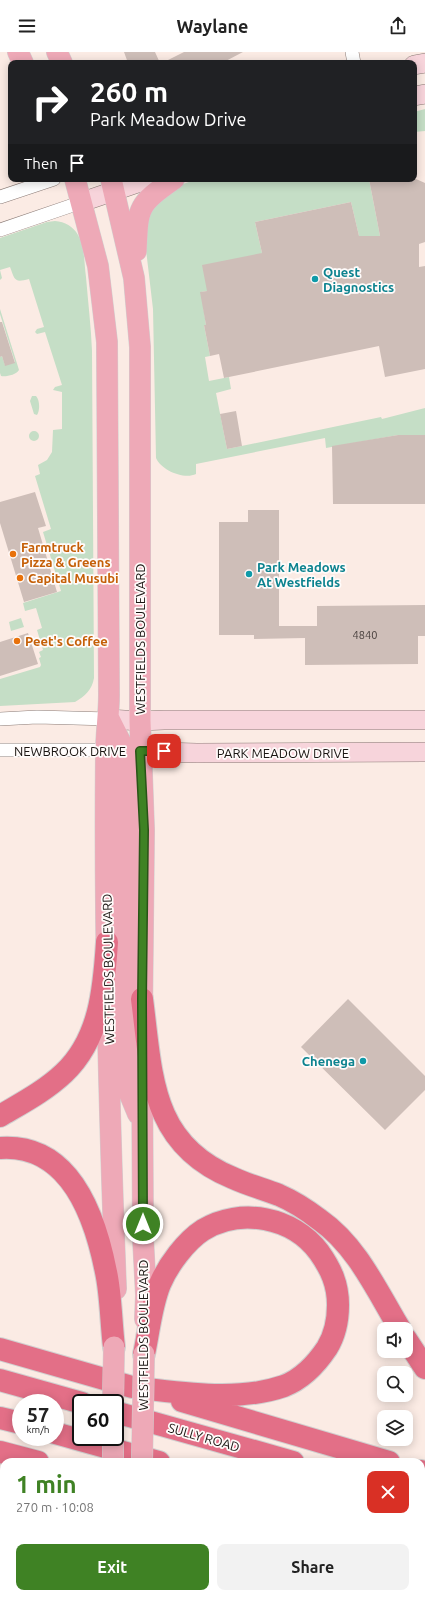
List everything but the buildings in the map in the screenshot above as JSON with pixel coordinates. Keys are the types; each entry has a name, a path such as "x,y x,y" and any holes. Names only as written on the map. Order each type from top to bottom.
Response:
{"highway":[{"path":"0,1116 43,1090 70,1067 79,1054 89,1036 100,1005 104,985 107,942"},
{"path":"142,999 156,1095 168,1124 176,1136 185,1147 212,1169 232,1178 280,1195 301,1206 331,1228 341,1238 362,1266 396,1322"},
{"path":"0,1148 24,1150 40,1155 62,1170 74,1184 88,1211 107,1272 114,1347"},
{"path":"138,1388 198,1394 250,1394 286,1385 299,1378 321,1357 334,1333 337,1320 338,1295 332,1273 325,1260 311,1241 289,1226 271,1220 254,1217 242,1217 218,1223 194,1236 185,1246 160,1284 153,1305 144,1354"},
{"path":"0,1345 30,1358"},
{"path":"0,1349 375,1458"},
{"path":"413,1350 425,1368"},
{"path":"0,1380 72,1400"},
{"name":"SULLY ROAD","path":"124,1415 280,1458"},
{"path":"0,1418 12,1421"},
{"path":"64,1436 145,1458"},
{"path":"0,1452 23,1458"}],"main road":[{"name":"WESTFIELDS BOULEVARD","path":"76,182 98,266 107,342 109,719 124,751 144,830 142,1124 143,1238 146,1295 142,1458"},
{"path":"134,278 137,227 141,208 152,194 170,182"},
{"name":"WESTFIELDS BOULEVARD","path":"113,185 134,278 140,347 141,420 140,721 124,751 107,942 116,1290 113,1394"},
{"path":"124,751 126,1085 142,1124"},
{"path":"113,1446 113,1458"}],"street":[{"path":"0,197 45,182"},
{"path":"0,230 82,202 113,185 131,182"},
{"path":"0,719 37,717 140,721 425,720"},
{"name":"NEWBROOK DRIVE","path":"0,750 124,751"},
{"name":"PARK MEADOW DRIVE","path":"124,751 197,753 425,752"}],"green space":[{"path":"425,109 425,131 417,132 417,111"},
{"path":"189,182 370,182 380,236 359,236 351,202 255,222 262,253 207,291 201,292 206,325 204,325 210,356 205,357 209,381 229,377 231,389 216,393 227,449 381,417 382,419 425,408 425,435 398,435 326,448 325,438 196,464 196,474 191,476 173,473 163,466 156,458 153,309 145,241 149,205 174,187"},
{"path":"55,221 65,223 76,232 82,245 92,351 94,678 92,686 88,692 75,702 0,706 0,679 40,667 41,665 39,658 41,657 39,652 43,650 37,630 42,628 36,608 25,611 23,603 61,591 43,532 51,529 35,476 40,474 38,465 47,460 52,452 53,430 62,429 62,392 53,390 55,387 62,385 45,332 37,334 35,332 37,329 44,327 29,279 20,281 14,278 10,267 0,270 0,238 47,222"},
{"path":"0,309 19,370 18,372 6,376 1,376 0,373 0,357 2,356 5,365 15,362 0,314"},
{"path":"32,396 36,396 39,403 37,415 34,414 30,401"},
{"path":"32,431 36,431 39,436 36,441 32,441 29,438 29,434"},
{"path":"21,618 24,627 11,631 9,622"}],"place":[{"name":"Quest Diagnostics","path":"315,279"},
{"name":"Farmtruck Pizza & Greens","path":"13,554"},
{"name":"Park Meadows At Westfields","path":"249,574"},
{"name":"Capital Musubi","path":"20,578"},
{"name":"Peet's Coffee","path":"17,641"},
{"name":"Chenega","path":"363,1061"}],"route":[{"path":"143,1224 142,999 144,830 140,751 164,751"}]}
